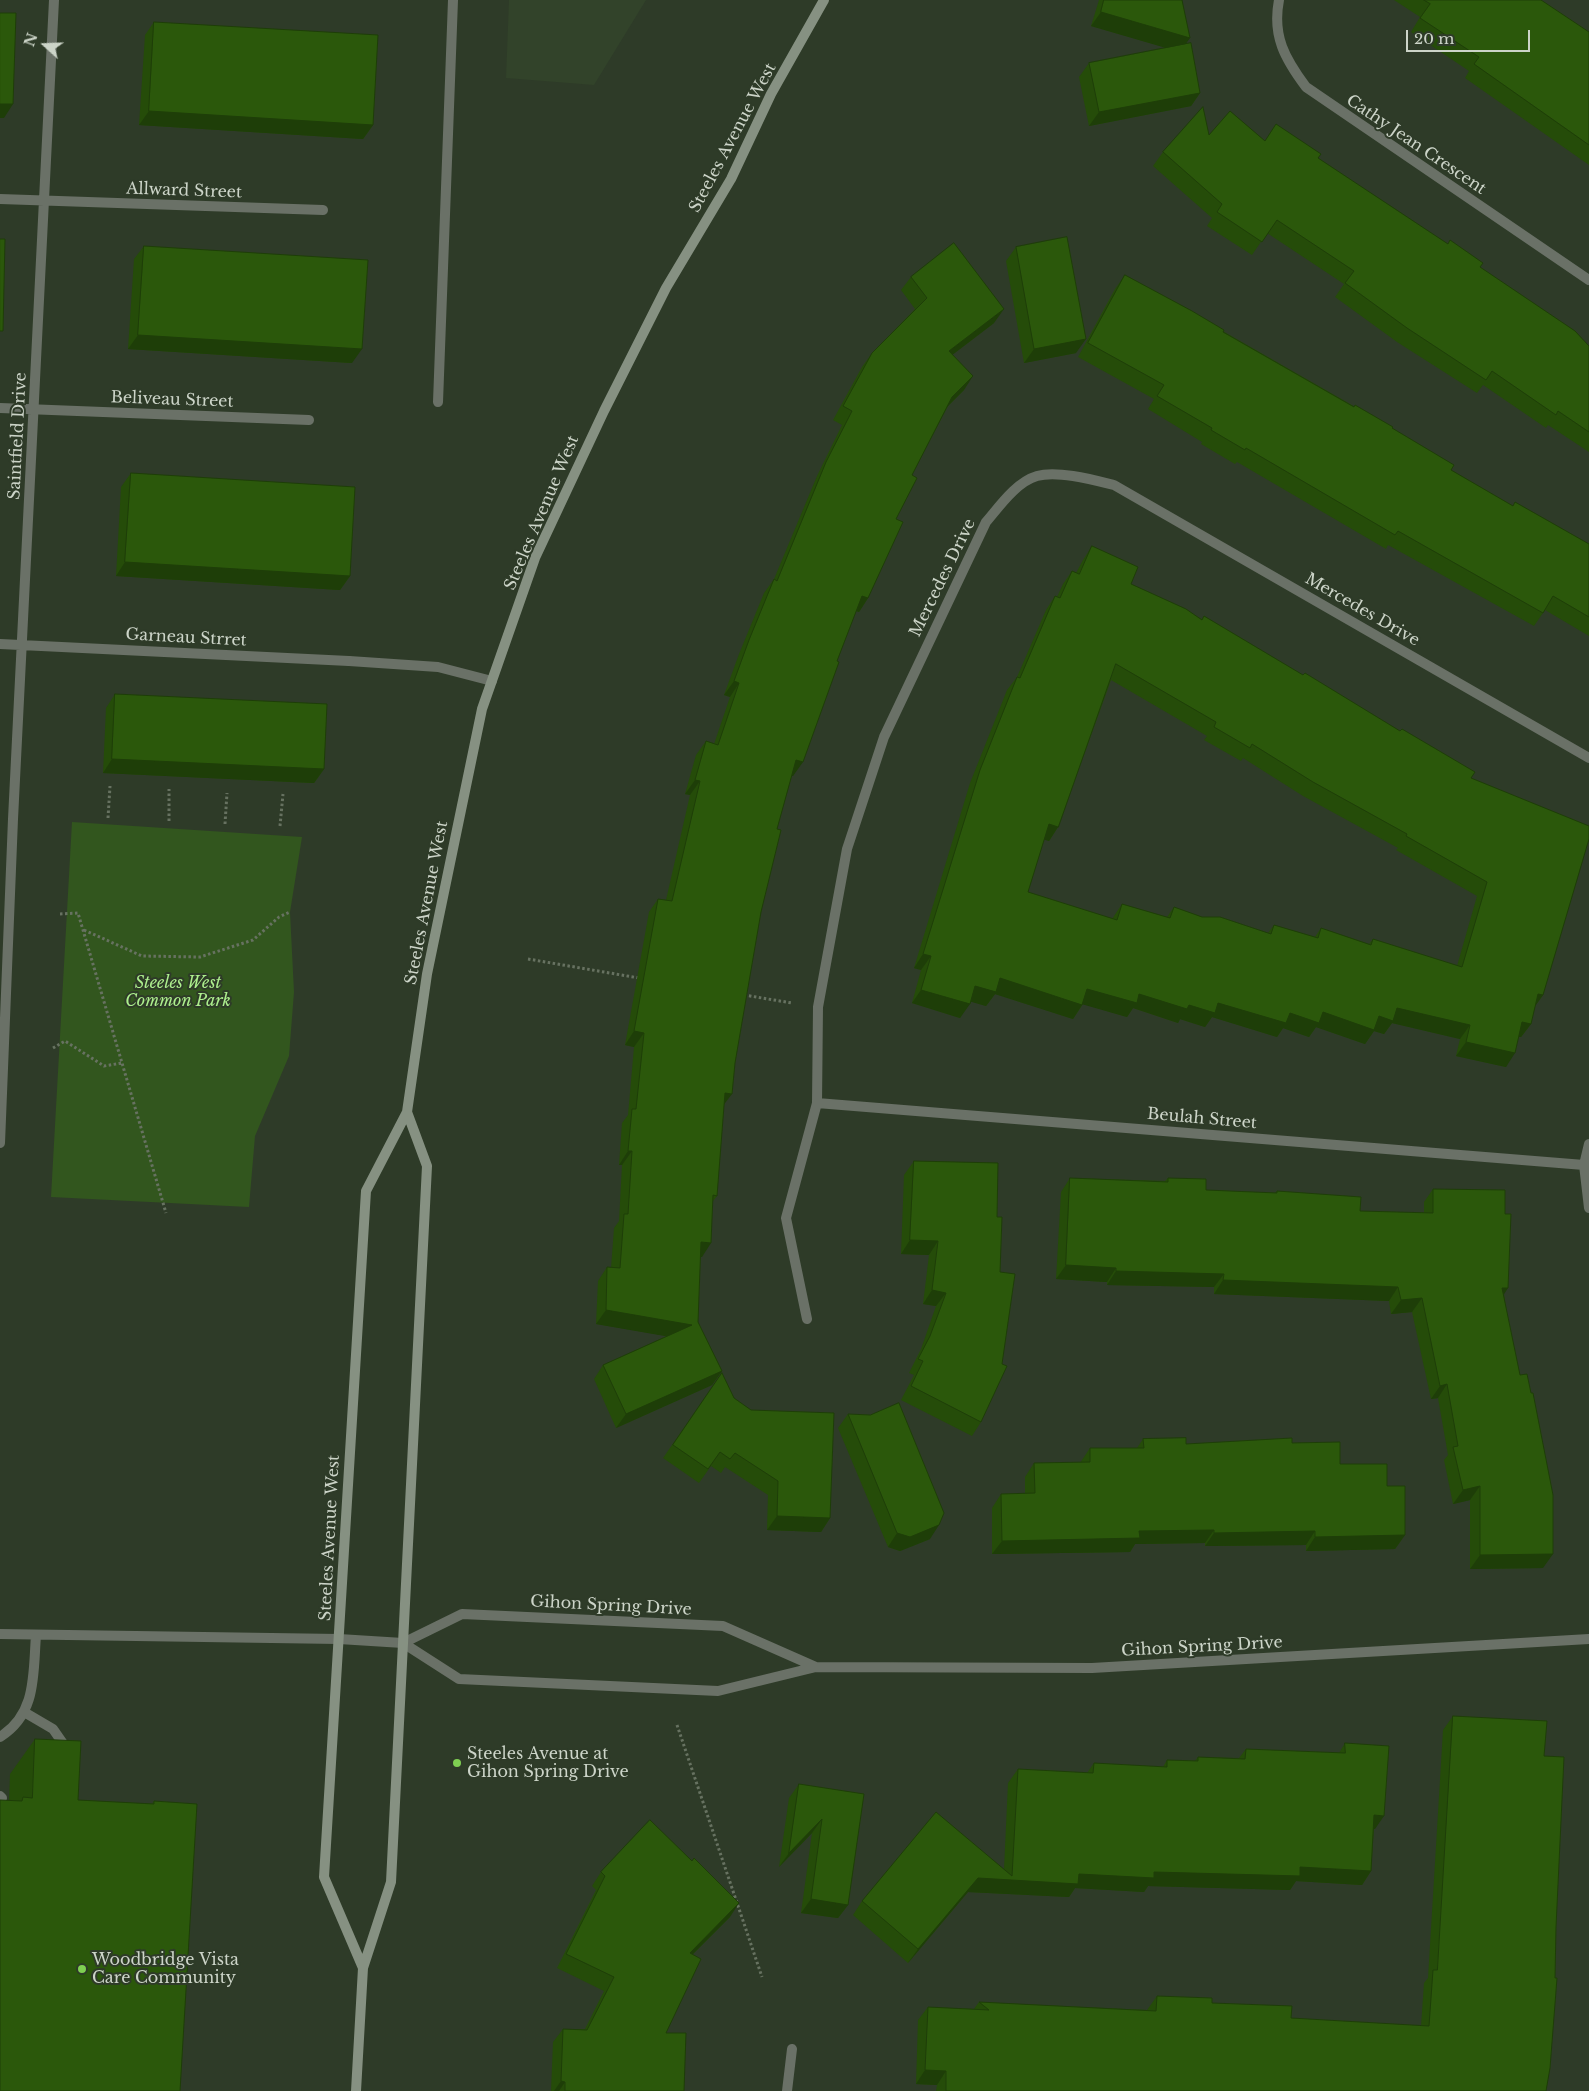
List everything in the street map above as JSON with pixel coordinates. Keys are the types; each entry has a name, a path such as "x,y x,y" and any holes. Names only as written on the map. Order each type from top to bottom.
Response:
{"main road":[{"name":"Steeles Avenue West","path":"363,1968 324,1877 366,1191 407,1112 427,974 482,709 535,558 604,411 666,288 731,179 771,94 824,0"},
{"name":"Steeles Avenue West","path":"356,2091 363,1968 391,1882 427,1166 407,1112"}],"street":[{"name":"Saintfield Drive","path":"0,1142 11,860 54,0"},
{"path":"438,402 453,0"},
{"name":"Cathy Jean Crescent","path":"1279,0 1276,26 1287,62 1306,87 1589,280"},
{"name":"Allward Street","path":"0,199 323,210"},
{"name":"Beliveau Street","path":"0,408 309,420"},
{"name":"Mercedes Drive","path":"807,1319 786,1218 816,1103 818,1007 847,849 884,736 986,522 1011,492 1037,476 1071,475 1114,485 1589,758"},
{"name":"Garneau Strret","path":"0,644 349,660 438,668 492,681"},
{"path":"0,859 11,860"},
{"name":"Beulah Street","path":"816,1103 1584,1164"},
{"path":"1589,1144 1584,1164 1589,1208"},
{"name":"Gihon Spring Drive","path":"403,1643 462,1614 722,1626 816,1667"},
{"name":"Gihon Spring Drive","path":"0,1634 339,1639 403,1643 459,1679 718,1691 816,1667 1092,1668 1589,1638"},
{"path":"0,1737 13,1728 24,1712 30,1697 36,1634"},
{"path":"24,1712 53,1729 69,1750 73,1764"},
{"path":"787,2091 792,2049"}],"path":[{"path":"108,818 110,786"},
{"path":"169,789 169,821"},
{"path":"225,824 227,793"},
{"path":"280,826 283,794"},
{"path":"83,930 142,956 200,957 253,940 279,917 290,912"},
{"path":"60,914 78,913 166,1213"},
{"path":"528,959 644,978"},
{"path":"740,994 818,1007"},
{"path":"53,1048 65,1041 104,1066 122,1063"},
{"path":"677,1725 762,1977"}],"shaded area":[{"path":"509,0 646,0 594,85 506,78"}],"green space":[{"name":"Steeles West Common Park","path":"72,822 302,837 290,912 294,992 289,1056 255,1136 249,1207 51,1197"}],"building":[{"path":"1104,0 1182,0 1190,38 1101,12"},
{"path":"1424,0 1541,0 1589,32 1589,145 1474,64 1479,57 1420,18 1430,4"},
{"path":"0,13 16,13 13,104 0,104"},
{"path":"154,22 378,35 373,125 149,111"},
{"path":"1191,43 1200,93 1099,112 1089,63"},
{"path":"1203,107 1209,135 1230,111 1265,141 1276,124 1321,154 1318,158 1448,244 1450,240 1483,263 1480,267 1575,331 1589,346 1589,432 1558,411 1556,415 1492,371 1486,380 1407,328 1345,283 1354,271 1277,220 1262,242 1217,212 1222,204 1163,152"},
{"path":"1067,237 1086,339 1034,349 1016,247"},
{"path":"0,239 5,239 3,331 0,331"},
{"path":"954,243 1004,309 949,351 973,376 952,397 912,475 917,478 896,519 903,522 868,598 862,596 837,661 839,662 803,762 796,760 777,829 781,830 761,912 735,1063 732,1094 725,1093 717,1196 713,1195 711,1243 701,1242 698,1322 722,1371 626,1414 603,1365 692,1325 606,1310 607,1267 620,1268 624,1214 628,1214 632,1151 628,1151 632,1109 636,1109 644,1033 634,1031 658,899 672,901 700,781 695,780 706,741 718,745 739,683 734,681 749,640 774,579 777,581 826,462 852,411 843,406 872,353 927,298 911,277"},
{"path":"144,246 368,260 362,349 138,335"},
{"path":"1125,275 1192,311 1224,330 1223,332 1354,407 1355,405 1393,427 1454,465 1451,470 1513,506 1515,502 1589,544 1589,617 1553,596 1543,613 1398,531 1395,535 1246,448 1245,450 1157,396 1164,385 1088,343"},
{"path":"131,473 355,487 350,576 125,562"},
{"path":"1092,546 1138,567 1131,584 1186,609 1202,620 1204,616 1303,675 1305,673 1400,731 1402,729 1475,772 1471,778 1589,826 1589,839 1543,995 1538,994 1531,1024 1522,1022 1515,1053 1466,1042 1470,1025 1397,1008 1393,1021 1379,1016 1374,1030 1323,1012 1319,1023 1290,1013 1286,1023 1218,1003 1215,1013 1189,1005 1187,1009 1139,994 1137,1003 1087,989 1082,1005 1000,978 996,992 975,986 970,1004 921,990 931,956 923,954 980,770 1017,677 1020,678 1055,596 1060,598 1072,571 1079,574","holes":["1116,664 1216,722 1214,727 1250,748 1252,744 1313,782 1407,834 1406,836 1487,882 1462,967 1373,939 1371,945 1321,928 1318,938 1274,925 1271,934 1220,917 1202,917 1174,907 1170,918 1122,904 1117,920 1028,892 1049,824 1058,827"]},
{"path":"115,694 327,704 324,769 112,759"},
{"path":"914,1161 998,1163 997,1217 1002,1217 1000,1272 1015,1274 1002,1364 1007,1366 981,1422 911,1386 923,1361 918,1359 930,1336 946,1293 932,1290 938,1241 910,1240"},
{"path":"1070,1178 1168,1182 1168,1178 1206,1179 1206,1190 1277,1193 1277,1191 1361,1197 1360,1211 1433,1213 1433,1189 1505,1190 1505,1214 1511,1214 1508,1288 1502,1288 1520,1375 1527,1374 1531,1393 1533,1393 1553,1495 1553,1554 1480,1555 1480,1486 1463,1490 1453,1447 1458,1446 1447,1384 1440,1386 1422,1298 1401,1300 1398,1287 1223,1280 1224,1274 1116,1271 1116,1268 1066,1265"},
{"path":"722,1373 734,1398 751,1410 834,1413 830,1518 777,1516 778,1481 735,1453 730,1459 720,1452 708,1469 673,1445"},
{"path":"899,1403 944,1513 939,1525 910,1537 897,1533 848,1414 870,1415"},
{"path":"1186,1438 1186,1444 1292,1438 1292,1443 1340,1442 1340,1464 1387,1464 1387,1486 1405,1486 1405,1535 1315,1537 1315,1531 1214,1533 1214,1530 1139,1531 1140,1538 1002,1541 1001,1494 1035,1493 1034,1463 1090,1462 1090,1448 1144,1448 1143,1439"},
{"path":"1453,1716 1547,1721 1544,1756 1564,1757 1556,1927 1555,1978 1557,1978 1550,2068 1546,2091 946,2091 946,2071 925,2070 928,2007 989,2010 979,2002 1156,2011 1157,1996 1212,1998 1212,2003 1292,2006 1291,2018 1429,2026 1433,1970 1437,1970"},
{"name":"Woodbridge Vista Care Community","path":"35,1739 81,1741 78,1800 154,1804 154,1801 197,1804 180,2091 0,2091 0,1800 22,1801 23,1797 32,1798"},
{"path":"1345,1743 1389,1746 1384,1816 1374,1815 1371,1871 1300,1867 1300,1876 1154,1872 1154,1878 1079,1874 1078,1884 978,1878 918,1949 862,1901 936,1812 1012,1876 1018,1769 1093,1773 1094,1763 1167,1767 1167,1760 1198,1761 1198,1757 1245,1759 1246,1749 1345,1753"},
{"path":"799,1784 864,1794 848,1905 811,1899 822,1819 789,1853"},
{"path":"650,1820 692,1861 694,1858 739,1903 690,1953 701,1959 666,2033 686,2033 684,2091 565,2091 565,2082 561,2081 563,2029 587,2030 614,1977 566,1954 605,1876 601,1872"}],"place":[{"name":"Steeles Avenue at Gihon Spring Drive","path":"457,1763"},
{"name":"Woodbridge Vista Care Community","path":"82,1969"}]}
